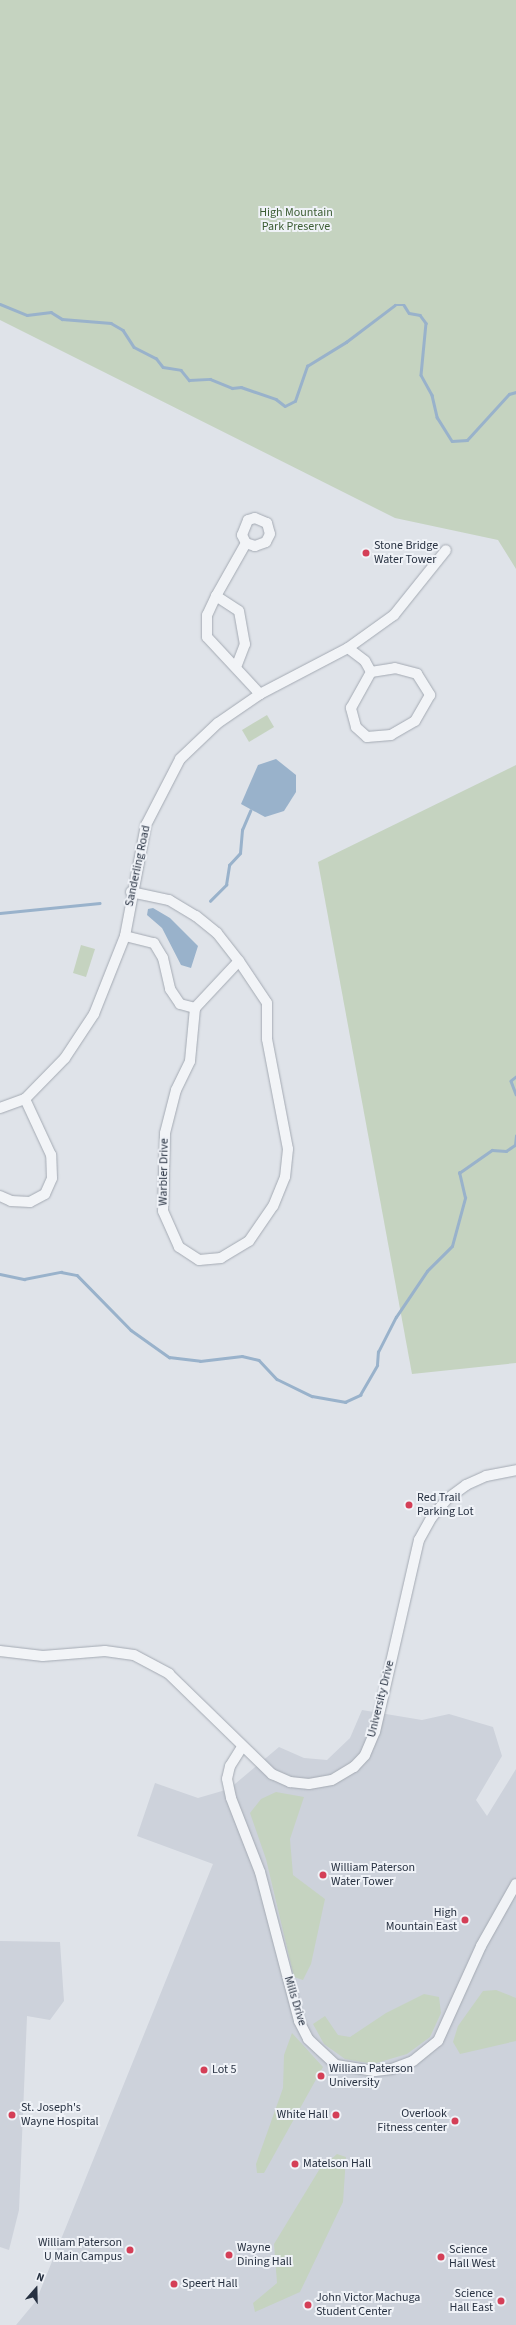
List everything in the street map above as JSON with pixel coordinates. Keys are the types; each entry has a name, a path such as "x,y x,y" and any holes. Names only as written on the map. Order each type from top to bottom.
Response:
{"street":[{"path":"246,543 207,615 207,637 218,652 237,665 260,694"},
{"name":"Sanderling Road","path":"0,1108 25,1099 65,1058 94,1014 125,936 131,892 146,825 180,759 218,723 260,694 348,648 394,616 446,550"},
{"path":"216,596 240,611 246,644 237,665"},
{"path":"348,648 364,661 371,672"},
{"path":"395,668 417,674 430,695 415,721 391,735 367,737 356,727 351,708 371,672 395,668"},
{"name":"Warbler Drive","path":"131,892 169,900 196,916 217,933 239,961 267,1003 267,1039 288,1149 285,1176 273,1206 249,1241 221,1258 199,1260 179,1247 163,1211 165,1133 176,1090 190,1061 195,1008"},
{"path":"125,936 154,943 163,958 170,989 180,1004 195,1008 239,961"},
{"path":"0,1196 11,1201 30,1202 45,1194 52,1178 51,1155 25,1099"},
{"name":"University Drive","path":"0,1651 43,1656 105,1651 134,1654 169,1674 242,1747 272,1774 290,1782 309,1784 332,1780 354,1767 365,1755 375,1732 419,1540 432,1516 460,1490 486,1476 516,1470"},
{"name":"Mills Drive","path":"242,1747 230,1766 227,1779 230,1798 260,1872 299,2021 308,2039 336,2064 375,2071 392,2069 413,2061 438,2041 481,1946 516,1884"}],"shaded area":[{"name":"William Paterson University","path":"362,1710 422,1720 449,1714 493,1727 502,1756 476,1800 487,1816 516,1769 516,2325 16,2325 36,2301 213,1864 137,1836 155,1783 198,1798 229,1789 279,1747 304,1758 327,1760 350,1738"},
{"name":"St. Joseph's Wayne Hospital","path":"0,1941 60,1942 64,2001 50,2020 27,2016 19,2210 9,2250 0,2247"}],"green space":[{"name":"High Mountain Park Preserve","path":"0,0 516,0 516,569 498,540 395,518 0,320"},
{"path":"267,715 274,727 249,742 242,730"},
{"path":"516,765 516,1363 412,1374 318,862"},
{"path":"81,945 95,949 86,977 73,973"},
{"path":"276,1792 304,1797 290,1839 293,1875 325,1899 311,1964 303,1980 294,1977 266,1859 250,1813 261,1799"},
{"path":"496,1990 516,1998 516,2041 460,2054 453,2042 458,2026 483,1991"},
{"path":"424,1994 439,1997 441,2013 430,2037 407,2054 373,2064 345,2059 324,2044 313,2024 325,2016 338,2035 350,2037 386,2013"},
{"path":"292,2033 323,2067 264,2173 257,2173 256,2164 283,2088 284,2055"},
{"path":"337,2154 346,2157 343,2202 300,2292 255,2312 253,2303 277,2283 274,2244 319,2170"}],"water":[{"path":"276,759 296,775 296,792 284,811 265,817 241,804 258,765"},
{"path":"153,908 170,918 198,946 191,968 181,965 162,928 147,915 148,909"}],"waterway":[{"path":"0,304 27,315 51,312 62,319 111,323 123,330 134,347 156,358 163,367 181,370 189,380 210,379 232,388 241,387 276,399 285,406 295,401 307,366 346,342 395,305 404,305 409,313 420,315 426,323 421,375 432,395 437,417 452,441 467,440 509,394 516,392"},
{"path":"210,901 226,885 229,865 240,853 242,830 250,811"},
{"path":"0,913 100,903"},
{"path":"516,1077 511,1081 516,1094"},
{"path":"0,1274 24,1279 61,1272 77,1275 131,1330 169,1357 200,1361 242,1356 259,1360 277,1379 312,1396 345,1402 360,1395 377,1365 378,1352 396,1317 427,1271 452,1246 465,1198 459,1173 492,1150 506,1151 515,1145 516,1136"}],"place":[{"name":"Stone Bridge Water Tower","path":"366,553"},
{"name":"Red Trail Parking Lot","path":"409,1505"},
{"name":"William Paterson Water Tower","path":"323,1875"},
{"name":"High Mountain East","path":"465,1920"},
{"name":"Lot 5","path":"204,2070"},
{"name":"William Paterson University","path":"321,2076"},
{"name":"St. Joseph's Wayne Hospital","path":"12,2115"},
{"name":"White Hall","path":"336,2115"},
{"name":"Overlook Fitness center","path":"455,2121"},
{"name":"Matelson Hall","path":"295,2164"},
{"name":"William Paterson U Main Campus","path":"130,2250"},
{"name":"Wayne Dining Hall","path":"229,2255"},
{"name":"Science Hall West","path":"441,2257"},
{"name":"Speert Hall","path":"174,2284"},
{"name":"Science Hall East","path":"501,2301"},
{"name":"John Victor Machuga Student Center","path":"308,2305"}]}
